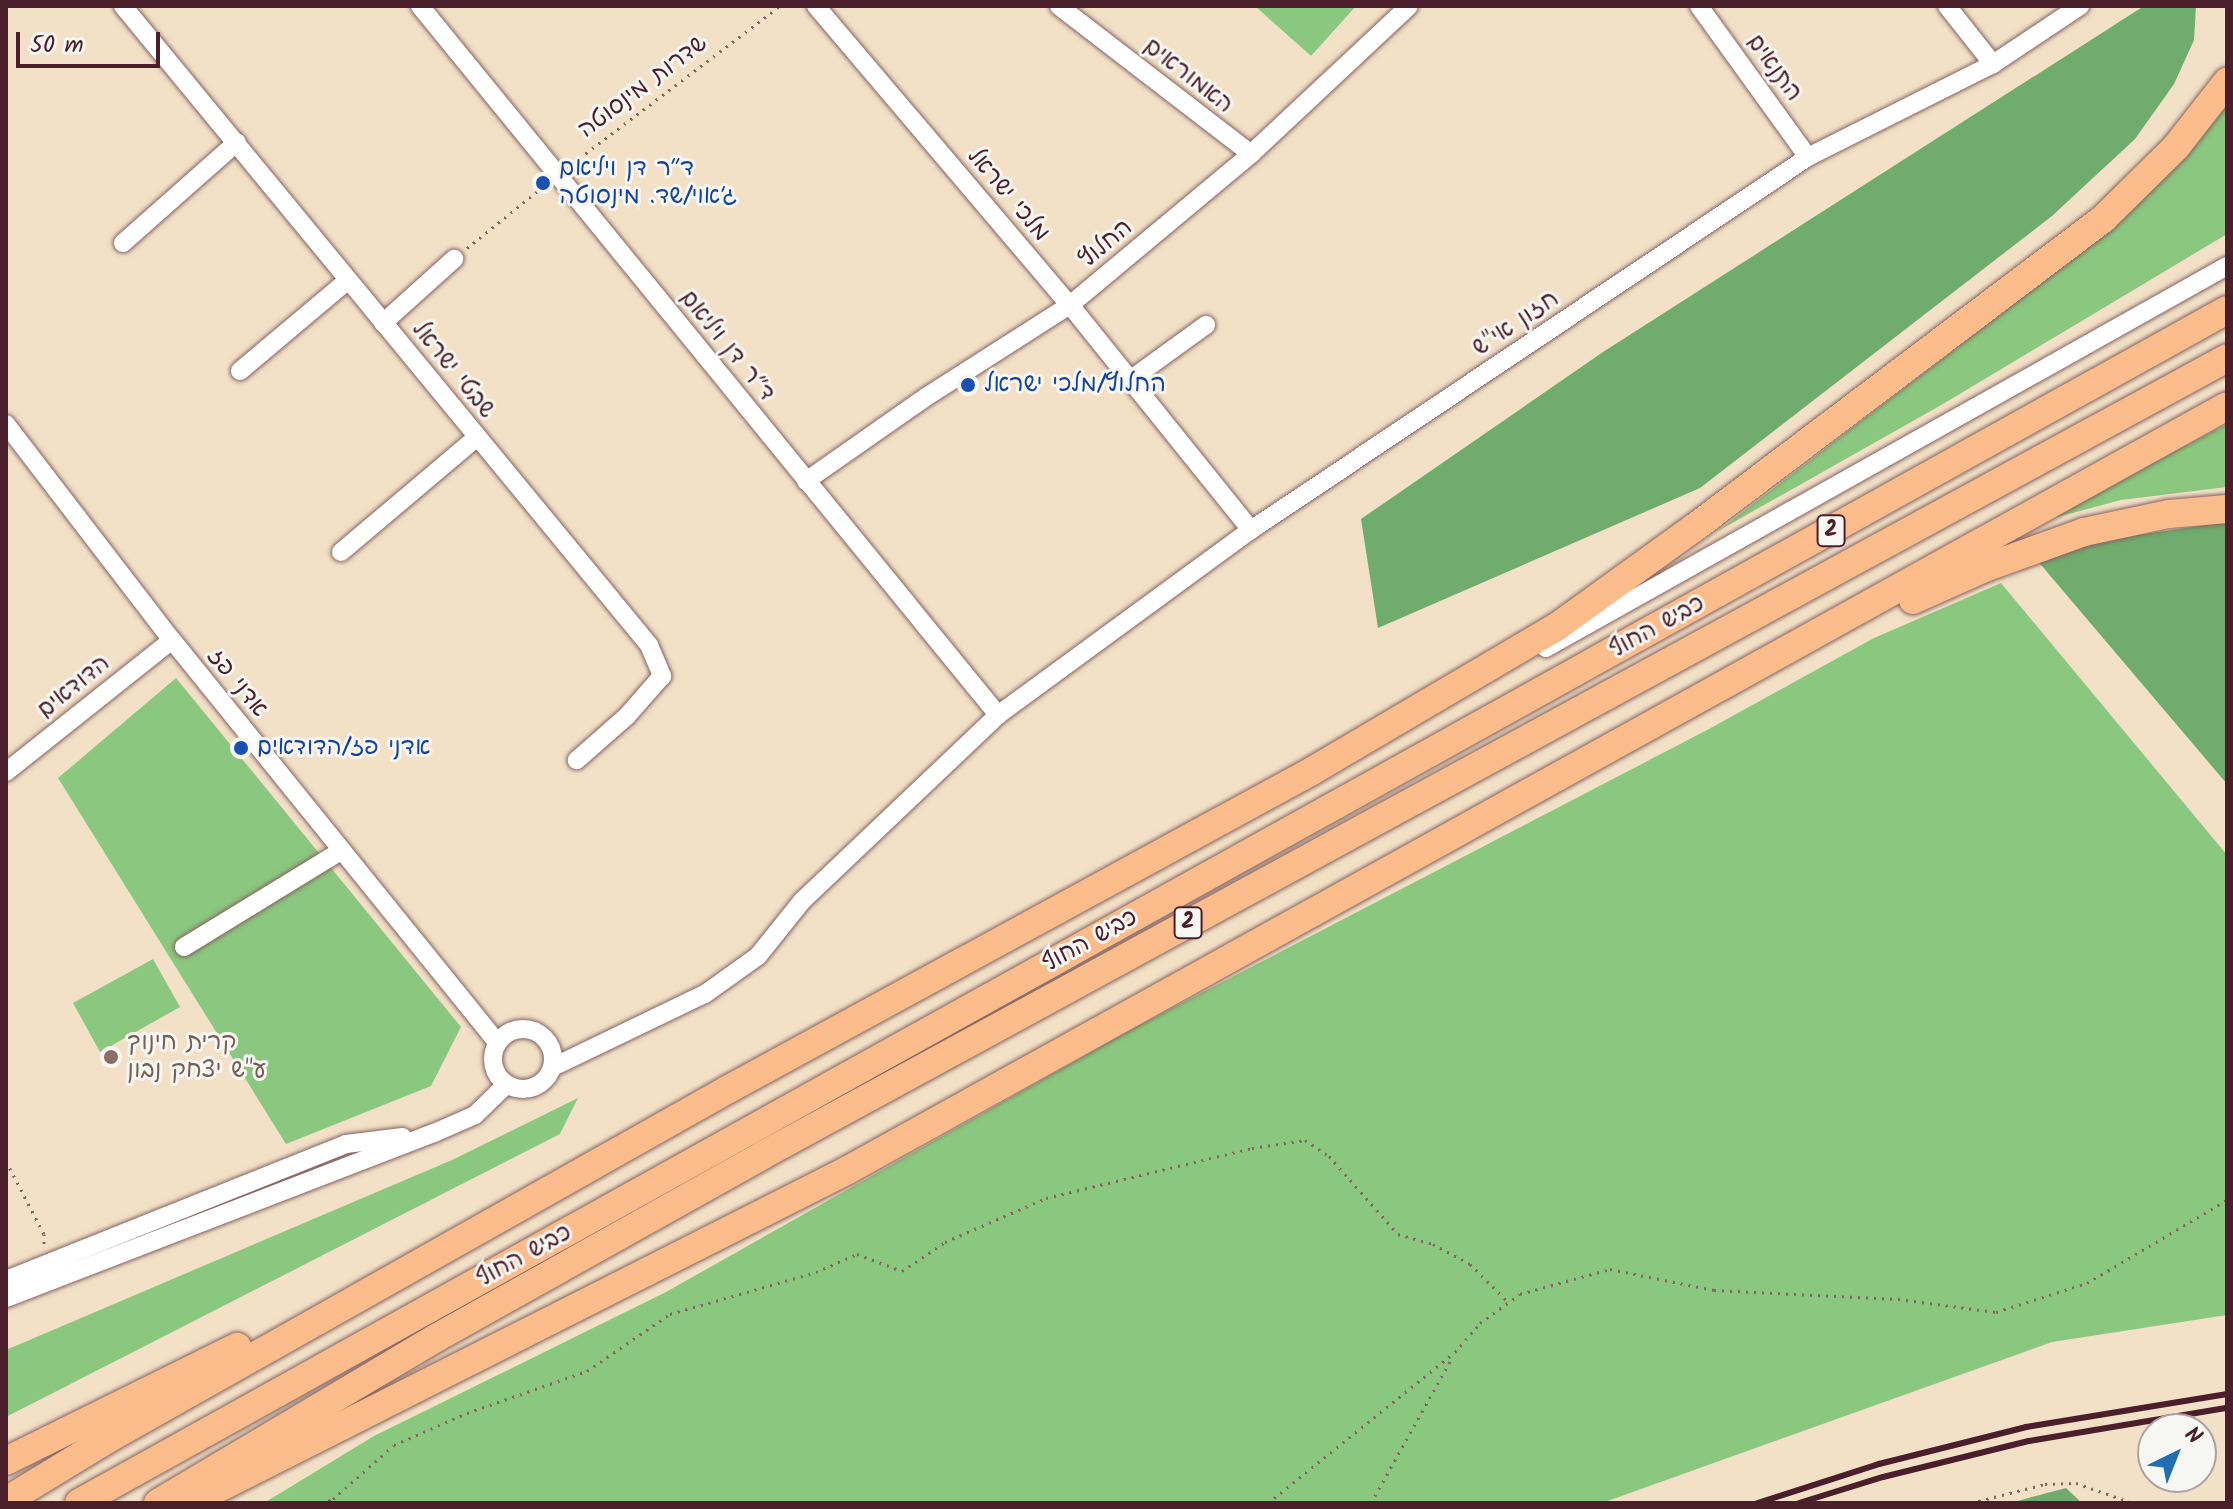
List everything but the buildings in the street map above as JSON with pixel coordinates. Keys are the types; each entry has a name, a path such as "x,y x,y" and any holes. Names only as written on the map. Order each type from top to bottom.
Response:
{"highway":[{"path":"6,1501 113,1436 727,1090 1312,771 1558,626 2032,276 2103,219 2150,175 2227,82"},
{"name":"כביש החוף","path":"79,1503 2227,310"},
{"name":"כביש החוף","path":"158,1503 436,1338 763,1155 2227,358"},
{"path":"189,1503 848,1170 2227,406"},
{"path":"1726,684 2037,547 2123,523 2227,509"},
{"path":"6,1461 539,1197"}],"street":[{"name":"שבטי ישראל","path":"123,6 649,645 662,676 627,716 577,760"},
{"name":"ד״ר דן ויליאם","path":"420,6 998,715"},
{"name":"מלכי ישראל","path":"816,6 1070,305 1251,530"},
{"name":"האמוראים","path":"1059,6 1251,154"},
{"name":"התנאים","path":"1699,6 1808,157"},
{"path":"1947,6 1993,64"},
{"name":"חזון אי\"ש","path":"553,1067 705,994 758,956 802,901 998,715 1251,530 1808,157 1993,64 2080,6"},
{"name":"החלוץ","path":"806,481 926,397 1070,305 1251,154 1407,7"},
{"path":"123,243 237,142"},
{"path":"383,323 454,259"},
{"path":"1312,771 1593,623 2227,266"},
{"path":"240,371 347,281"},
{"path":"1130,380 1206,325"},
{"name":"אדני פז","path":"6,424 172,640 497,1042"},
{"path":"341,552 477,437"},
{"name":"הדודאים","path":"6,772 172,640"},
{"path":"184,947 342,850"},
{"path":"514,1029 535,1031 550,1045 553,1067 540,1084 527,1089 506,1085 493,1063 497,1042 514,1029"},
{"path":"6,1298 434,1133 475,1115 506,1085"},
{"path":"6,1280 346,1144 434,1133"}],"path":[{"name":"שדרות מינסוטה","path":"454,259 558,175 780,6"},
{"path":"321,1503 333,1499 394,1445 467,1413 587,1371 670,1314 816,1272 857,1254 902,1271 945,1242 1046,1198 1252,1148 1305,1140 1329,1156 1398,1234 1433,1244 1470,1264 1508,1302"},
{"path":"6,1161 44,1234 44,1265"},
{"path":"1268,1503 1455,1352 1480,1323 1520,1294 1610,1269 1714,1290 1898,1299 1996,1312 2087,1283 2227,1200"},
{"path":"1371,1503 1455,1352"},
{"path":"1971,1503 2045,1484 2076,1483 2133,1503"}],"green space":[{"path":"1255,6 1356,6 1311,56"},
{"path":"2144,6 2196,6 2194,40 2174,84 2135,139 2052,216 1700,488 1378,628 1361,519 1603,352"},
{"path":"2227,99 2227,234 1943,404 1718,531 2084,250"},
{"path":"2227,424 2227,487 2121,500 2039,522"},
{"path":"2227,522 2227,784 2036,559 2096,541"},
{"path":"2001,583 2227,855 2227,1315 2052,1342 1602,1503 264,1503 374,1436 666,1292 1134,1028 1709,729 1874,638"},
{"path":"176,678 461,1027 431,1086 286,1144 58,778"},
{"path":"153,959 180,1007 100,1052 73,1003"},
{"path":"578,1098 560,1134 6,1417 6,1350 452,1160"},
{"path":"2066,1488 2082,1503 2010,1503"}],"railway":[{"path":"1758,1503 1879,1464 2026,1427 2227,1394"},
{"path":"1799,1503 1883,1477 2029,1441 2227,1408"}],"place":[{"name":"ד״ר דן ויליאם ג׳אוי/שד. מינסוטה","path":"543,183"},
{"name":"החלוץ/מלכי ישראל","path":"968,385"},
{"name":"אדני פז/הדודאים","path":"241,748"},
{"name":"קרית חינוך ע\"ש יצחק נבון","path":"111,1057"}]}
